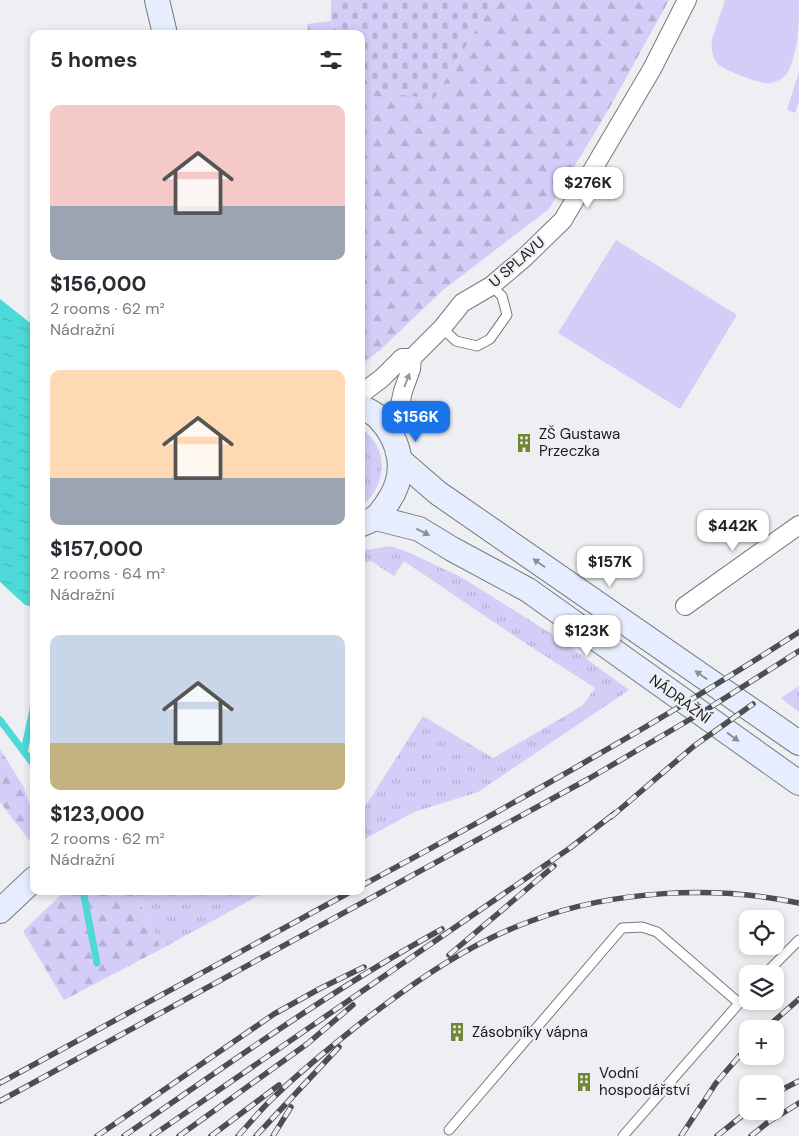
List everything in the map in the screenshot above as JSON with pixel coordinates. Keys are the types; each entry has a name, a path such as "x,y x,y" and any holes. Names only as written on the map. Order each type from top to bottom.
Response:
{"main road":[{"path":"157,0 164,30"},
{"name":"NÁDRAŽNÍ","path":"365,409 377,416 393,436 401,461 392,497 369,521"},
{"name":"NÁDRAŽNÍ","path":"401,461 438,493 799,743"},
{"name":"NÁDRAŽNÍ","path":"369,521 419,529 528,590 799,783"},
{"path":"0,911 30,884"}],"street":[{"name":"U SPLAVU","path":"412,358 442,328 462,303 491,286 524,258 563,220 652,69 687,0"},
{"path":"365,391 382,378 402,358 412,358 411,369 403,391 393,436"},
{"path":"685,606 799,525"}],"lane":[{"path":"442,328 456,341 477,346 490,339 507,315 502,296 491,286"},
{"path":"449,1130 622,928 642,927 657,932 739,1003 623,1136"},
{"path":"774,965 799,940"}],"green space":[{"path":"331,0 494,0 433,100 372,89 365,78 365,30 337,30 331,21"},
{"path":"494,0 669,0 610,107 549,209 443,290 365,362 365,78 372,89 433,100"},
{"path":"725,0 799,0 796,46 792,64 784,77 771,83 765,83 740,76 719,65 712,53 712,39"},
{"path":"331,21 337,30 308,30 307,24"},
{"path":"799,72 799,101 795,113 787,110"},
{"path":"616,240 737,315 680,409 558,333"},
{"path":"365,432 377,446 381,456 382,467 376,489 365,502"},
{"path":"390,546 410,553 461,577 555,636 629,690 478,792 414,812 365,839 365,807 423,716 493,758 582,706 595,688 404,561 394,576 371,561 365,562 365,550"},
{"path":"799,686 799,712 781,698"},
{"path":"0,749 23,786 30,805 29,840 0,802"},
{"path":"61,895 135,895 161,949 64,1000 23,931"},
{"path":"135,895 260,895 161,949"}],"water":[{"path":"0,299 30,323 30,606 25,605 0,582"}],"waterway":[{"path":"0,720 30,760"},
{"path":"24,751 30,723"},
{"path":"84,895 97,963"}],"railway":[{"path":"365,884 583,764 799,632"},
{"path":"0,1101 590,778 706,710 799,651"},
{"path":"611,817 694,746 753,704"},
{"path":"152,1136 570,848 615,813"},
{"path":"449,955 554,866"},
{"path":"238,1136 285,1087 366,1019 405,990 465,951 508,930 563,911 629,897 698,893 733,894 799,903"},
{"path":"0,1083 345,895"},
{"path":"124,1136 320,1002 442,929"},
{"path":"97,1136 274,1014 364,967"},
{"path":"775,1020 799,999"},
{"path":"179,1136 307,1044 353,1005"},
{"path":"256,1136 339,1047"},
{"path":"681,1136 716,1083 739,1056"},
{"path":"784,1088 799,1081"},
{"path":"211,1136 279,1085"},
{"path":"751,1136 767,1123 799,1103"},
{"path":"273,1136 291,1107"},
{"path":"717,1136 739,1118"}],"place":[{"name":"ZŠ Gustawa Przeczka","path":"524,443"},
{"name":"Zásobníky vápna","path":"457,1032"},
{"name":"Vodní hospodářství","path":"584,1082"}]}
